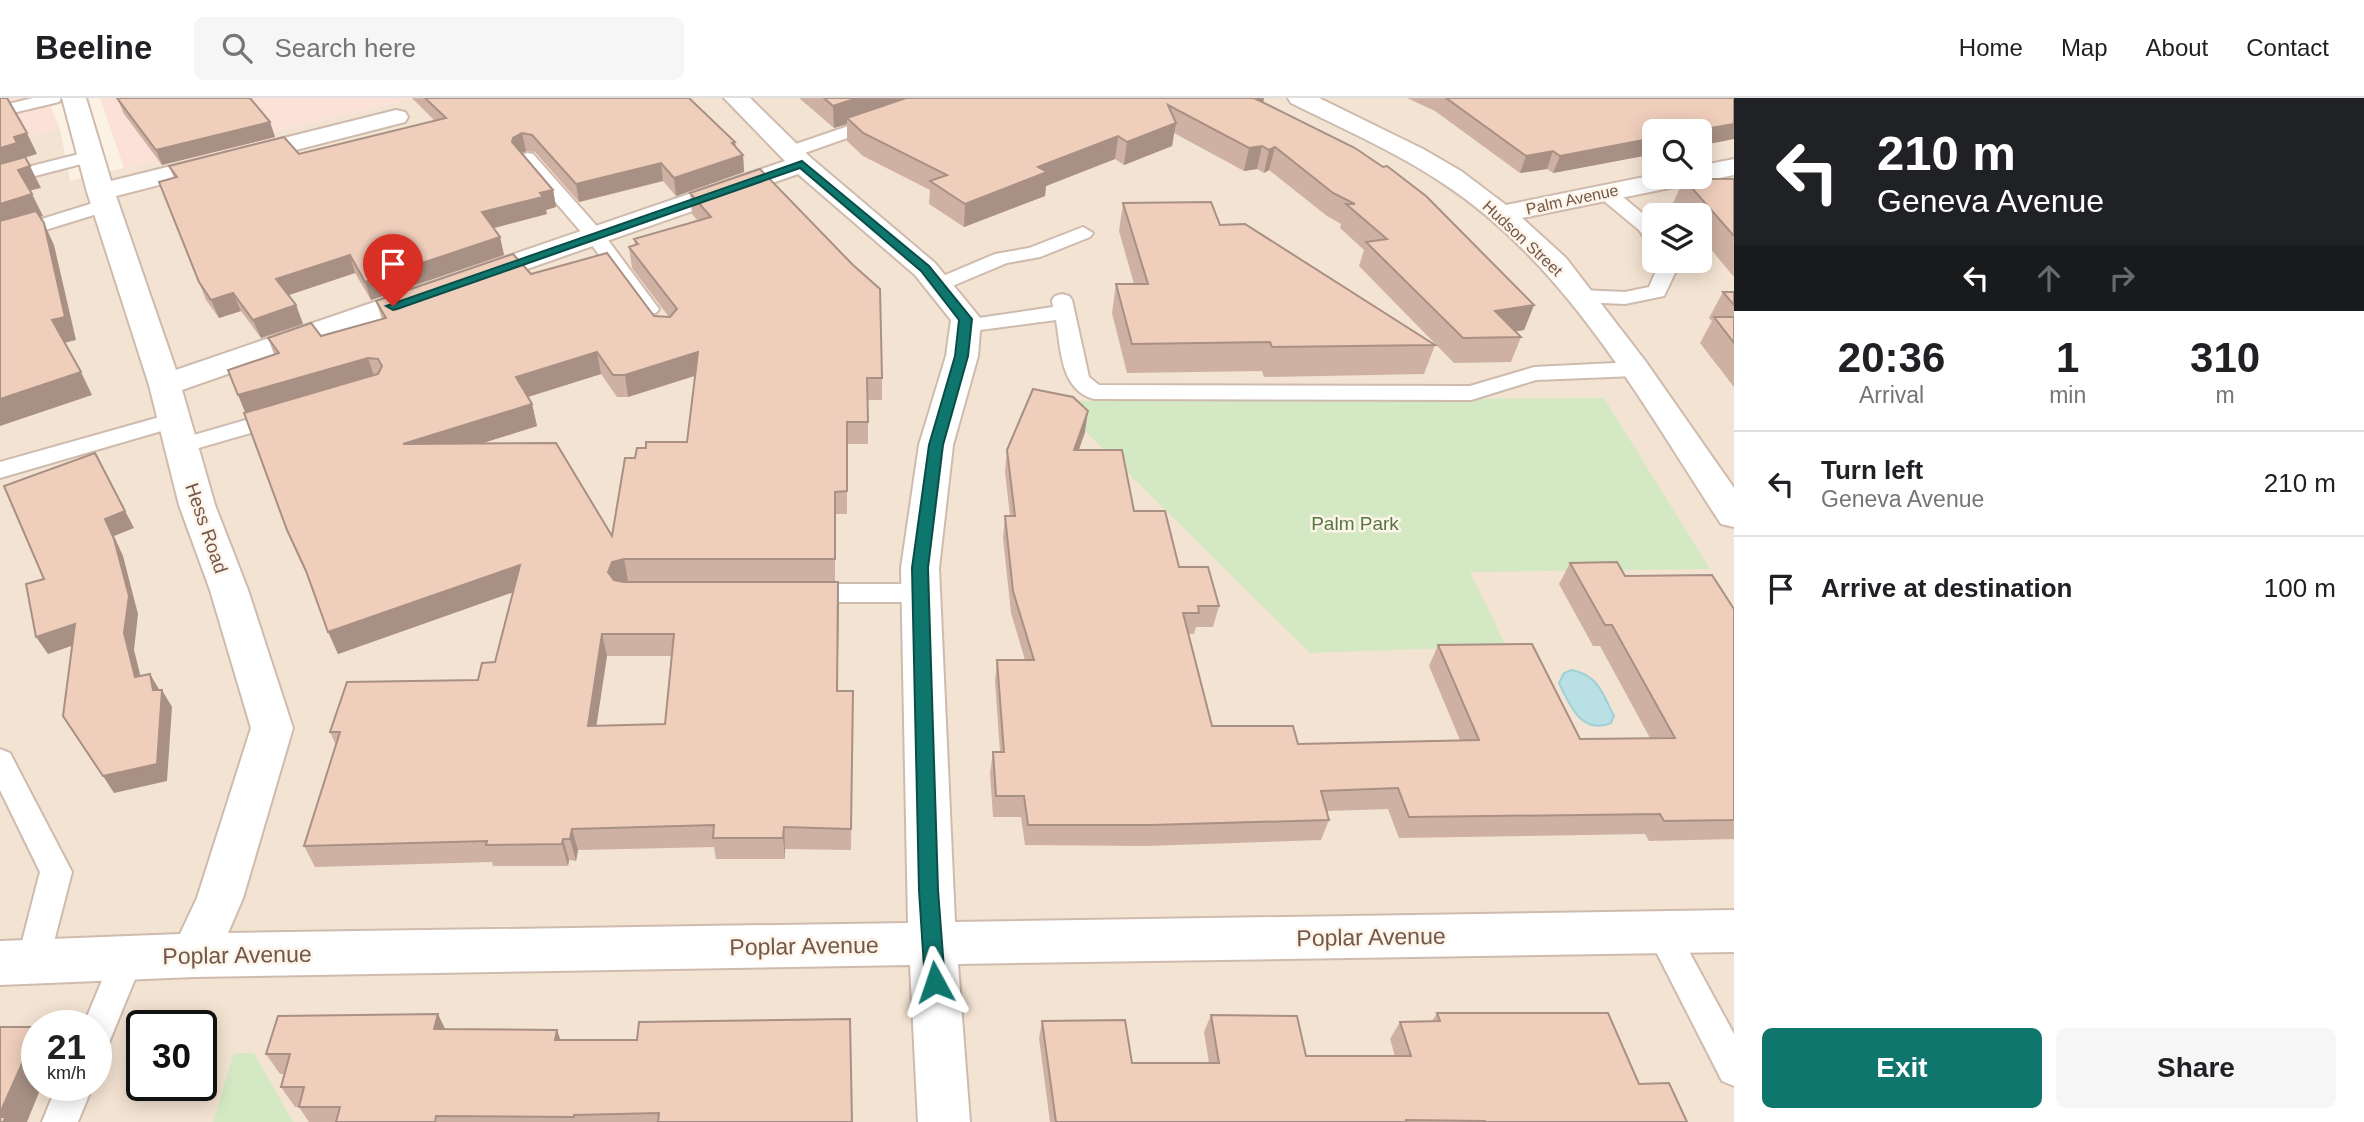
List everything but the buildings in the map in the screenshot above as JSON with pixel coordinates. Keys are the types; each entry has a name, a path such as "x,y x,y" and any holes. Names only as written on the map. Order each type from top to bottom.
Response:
{"street":[{"name":"Hess Road","path":"74,98 103,198 165,385 197,505 229,590 272,728 220,898 194,955"},
{"path":"736,98 796,158 925,269 966,319 962,356 936,445 920,568 932,944 944,1122"},
{"name":"Hudson Street","path":"1300,98 1452,177 1501,214 1556,264 1635,369 1734,514"},
{"path":"103,198 396,117"},
{"path":"165,385 594,236 796,158"},
{"path":"1712,171 1734,167"},
{"name":"Palm Avenue","path":"1501,214 1642,185"},
{"name":"Poplar Avenue","path":"16,962 194,955 1734,931"}],"lane":[{"path":"0,111 53,98"},
{"path":"796,158 896,115"},
{"path":"0,180 91,156"},
{"path":"527,158 594,236 658,321"},
{"path":"1605,192 1642,223"},
{"path":"0,238 103,198"},
{"path":"938,285 1002,258 1033,253 1083,233"},
{"path":"1580,296 1625,298 1657,292 1665,273"},
{"path":"965,326 1064,306 1079,380 1094,392 1471,393 1534,374 1635,369"},
{"path":"0,470 311,408"},
{"path":"781,593 920,593"},
{"path":"0,761 56,872 16,962"},
{"path":"1662,932 1734,1069"},
{"path":"106,1010 128,957"},
{"path":"60,1122 69,1101"}],"shaded area":[{"path":"0,98 47,98 60,129 0,144"},
{"path":"100,98 413,98 124,168"},
{"path":"413,98 1734,98 1734,1122 0,1122 0,144 60,129 70,181"}],"green space":[{"name":"Palm Park","path":"1604,398 1710,569 1470,572 1506,646 1310,653 1055,401"},
{"path":"234,1053 254,1053 293,1122 213,1122"}],"water":[{"path":"1572,670 1588,676 1599,687 1614,716 1611,723 1592,725 1578,716 1572,708 1559,683 1564,673"}],"route":[{"path":"393,306 802,164 925,269 966,319 962,356 936,445 920,568 929,890 935,982"}]}
